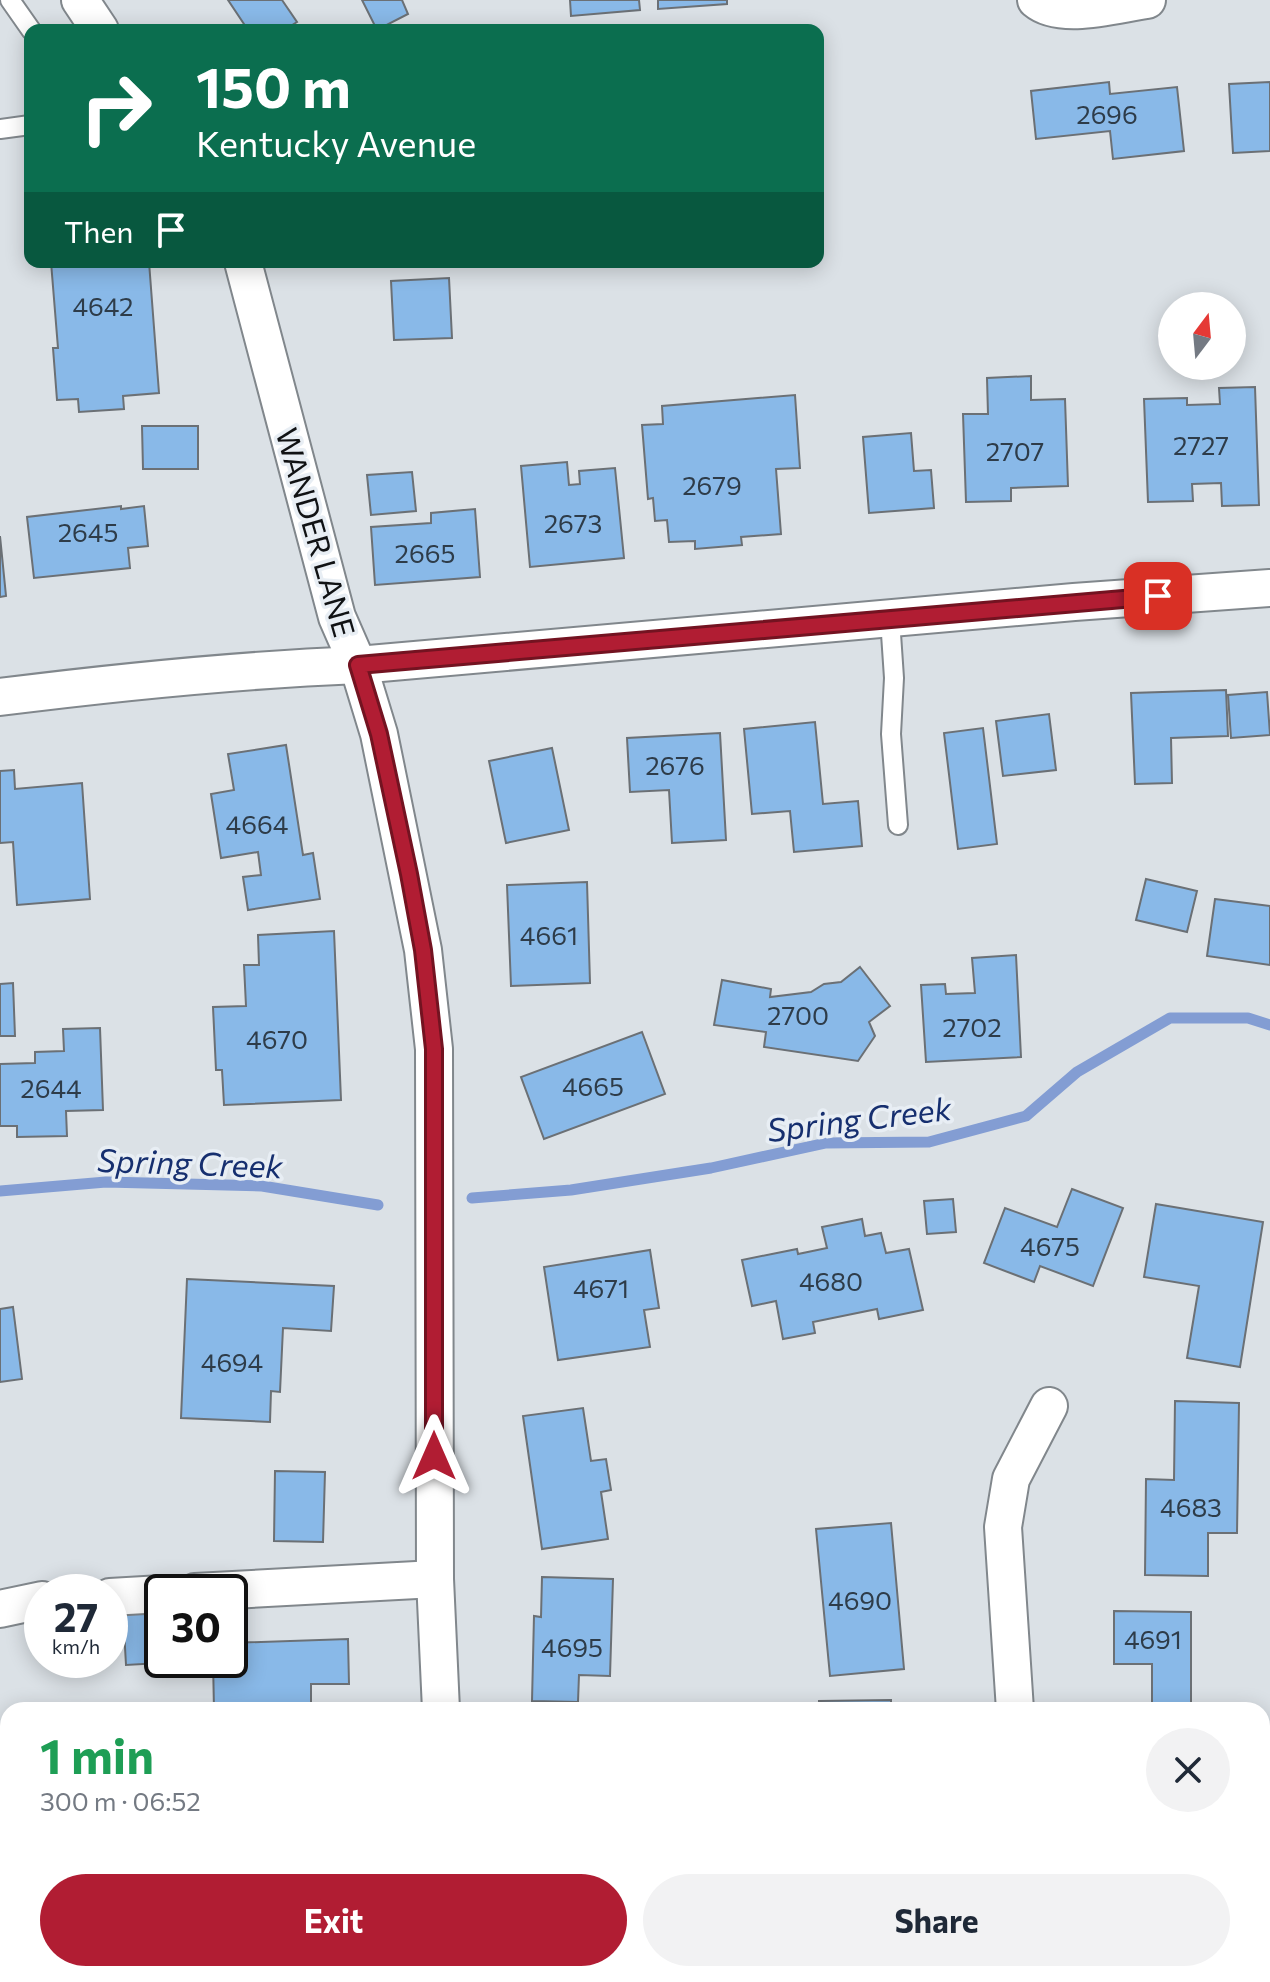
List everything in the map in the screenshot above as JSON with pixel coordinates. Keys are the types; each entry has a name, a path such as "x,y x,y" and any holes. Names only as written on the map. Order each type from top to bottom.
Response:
{"street":[{"path":"80,0 96,24"},
{"path":"1036,0 1045,7 1067,11 1147,0"},
{"name":"WANDER LANE","path":"245,268 337,617 358,665 379,734 423,950 434,1049 435,1579 441,1702"},
{"path":"0,697 302,668 1270,588"},
{"path":"1014,1702 1003,1527 1011,1479 1049,1406"},
{"path":"248,1589 435,1579"},
{"path":"0,1609 24,1604"}],"lane":[{"path":"10,0 27,24"},
{"path":"0,129 24,126"},
{"path":"890,619 894,678 891,734 898,825"}],"building":[{"path":"228,0 282,0 297,22 294,24 244,24"},
{"path":"362,0 402,0 408,14 389,24 374,24"},
{"path":"570,0 639,0 640,10 571,16"},
{"path":"658,0 727,0 727,4 658,9"},
{"path":"1109,82 1110,94 1177,87 1184,151 1113,159 1110,131 1036,139 1031,91"},
{"path":"1270,82 1270,151 1233,153 1229,84"},
{"path":"51,268 149,268 159,393 123,396 124,409 79,412 78,399 57,400 53,348 58,348"},
{"path":"449,278 452,338 394,340 391,281"},
{"path":"1031,376 1031,400 1065,399 1068,486 1011,488 1011,501 966,502 963,414 988,414 987,378"},
{"path":"1255,387 1259,505 1222,506 1221,483 1192,484 1193,501 1148,502 1144,399 1187,398 1187,405 1220,404 1219,388"},
{"path":"795,395 800,468 776,469 781,534 741,537 742,545 695,549 695,541 669,542 667,520 655,521 653,498 648,499 642,425 663,424 662,406"},
{"path":"142,426 198,426 198,469 143,469"},
{"path":"911,433 914,471 931,470 934,508 869,513 863,437"},
{"path":"567,462 569,485 580,484 579,471 615,468 624,558 530,567 521,466"},
{"path":"412,472 416,511 371,515 367,475"},
{"path":"121,506 121,509 144,506 148,546 128,548 130,568 34,578 27,517"},
{"path":"475,509 480,577 375,585 371,527 431,523 431,513"},
{"path":"0,536 6,596 0,597"},
{"path":"1226,690 1228,736 1171,738 1172,783 1135,784 1131,693"},
{"path":"1267,692 1270,735 1231,738 1228,695"},
{"path":"1049,714 1056,770 1003,776 996,721"},
{"path":"815,722 823,804 858,801 862,846 794,852 790,811 752,814 744,729"},
{"path":"983,728 997,844 958,849 944,733"},
{"path":"720,733 726,840 672,843 669,790 630,792 627,738"},
{"path":"286,745 303,855 313,853 320,899 248,910 243,877 261,875 258,852 221,858 211,794 234,790 228,754"},
{"path":"552,748 569,830 506,843 489,761"},
{"path":"14,770 15,789 82,783 90,899 17,905 13,842 0,843 0,771"},
{"path":"1146,879 1197,891 1187,932 1136,920"},
{"path":"587,882 590,983 511,986 507,885"},
{"path":"1215,899 1270,906 1270,965 1207,956"},
{"path":"334,931 341,1100 224,1105 222,1070 216,1070 213,1007 246,1006 244,965 259,965 258,935"},
{"path":"1016,955 1021,1057 926,1062 921,985 945,984 946,994 975,993 972,958"},
{"path":"860,967 890,1006 869,1022 875,1036 858,1061 764,1047 766,1032 714,1025 722,980 771,989 770,997 811,992 824,984 841,982"},
{"path":"13,983 15,1036 0,1036 0,984"},
{"path":"100,1028 103,1110 66,1111 67,1136 17,1137 17,1126 0,1126 0,1064 35,1063 35,1052 64,1051 63,1029"},
{"path":"642,1032 665,1094 544,1139 521,1077"},
{"path":"1072,1189 1123,1208 1093,1286 1040,1266 1034,1282 984,1263 1005,1208 1057,1227"},
{"path":"953,1199 956,1232 927,1234 924,1201"},
{"path":"1156,1204 1263,1222 1240,1367 1187,1358 1199,1286 1144,1277"},
{"path":"862,1219 865,1236 881,1233 886,1253 909,1249 923,1310 879,1319 877,1309 813,1322 815,1333 783,1339 776,1301 752,1306 742,1260 797,1249 798,1254 827,1248 822,1227"},
{"path":"650,1250 659,1308 644,1310 650,1347 558,1360 544,1267"},
{"path":"187,1279 334,1286 331,1331 283,1328 280,1392 271,1391 270,1422 181,1418"},
{"path":"13,1307 22,1379 0,1382 0,1309"},
{"path":"1175,1401 1239,1403 1237,1533 1208,1533 1208,1576 1145,1575 1146,1479 1174,1480"},
{"path":"583,1408 591,1461 606,1459 611,1490 601,1492 608,1539 542,1549 523,1416"},
{"path":"275,1471 325,1472 323,1542 274,1541"},
{"path":"891,1523 904,1669 830,1676 816,1529"},
{"path":"542,1577 613,1579 610,1676 579,1675 578,1702 532,1701 534,1616 541,1617"},
{"path":"144,1611 144,1664 128,1665 128,1612"},
{"path":"1114,1611 1191,1612 1191,1702 1152,1702 1152,1664 1114,1664"},
{"path":"348,1639 349,1684 311,1684 311,1702 214,1702 213,1678 248,1678 248,1642"},
{"path":"891,1700 891,1702 819,1702"}],"waterway":[{"name":"Spring Creek","path":"472,1198 571,1190 711,1168 826,1143 929,1142 1026,1116 1077,1072 1170,1018 1248,1018 1270,1025"},
{"name":"Spring Creek","path":"0,1191 106,1182 262,1186 378,1205"}],"route":[{"path":"434,1456 434,1049 423,950 409,874 379,734 358,665 1158,596"}]}
